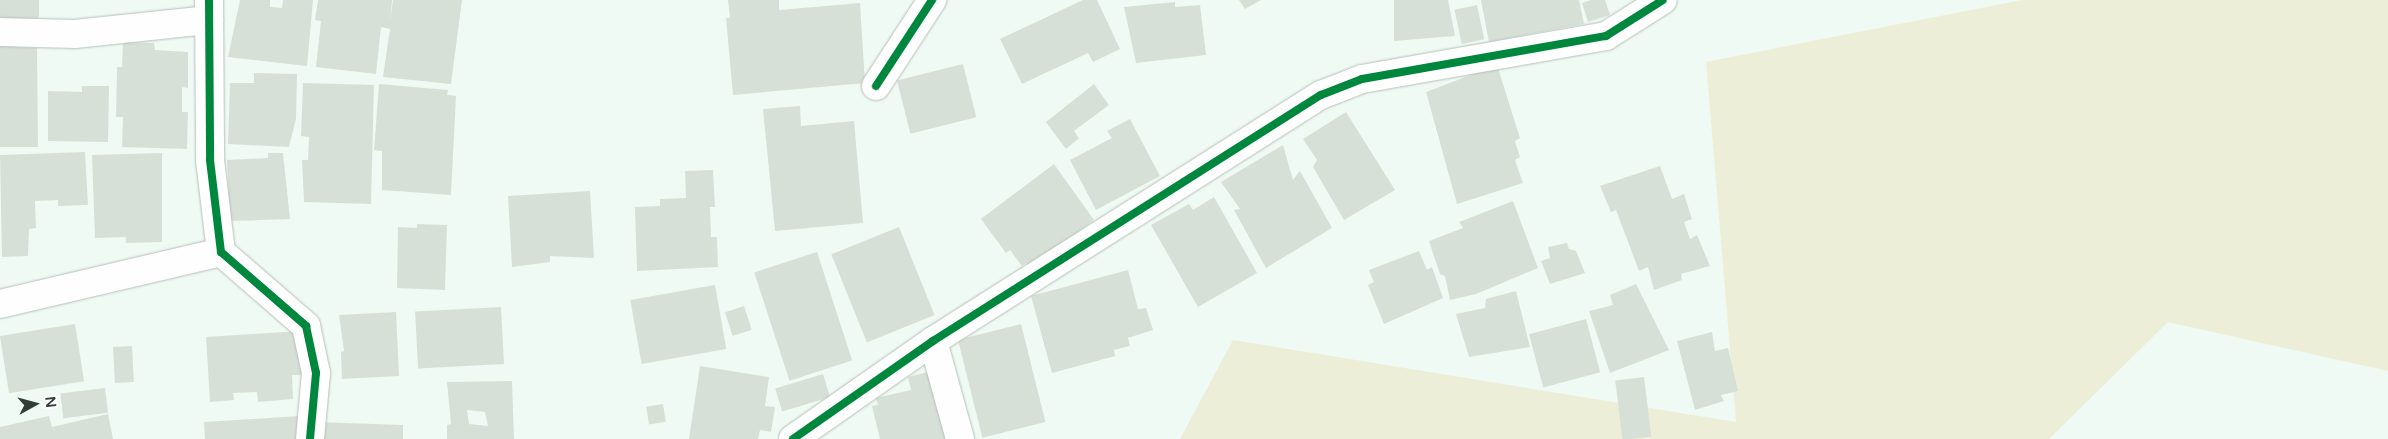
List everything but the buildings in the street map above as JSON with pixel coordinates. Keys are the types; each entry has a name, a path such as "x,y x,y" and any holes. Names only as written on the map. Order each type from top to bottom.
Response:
{"street":[{"path":"876,86 932,0"},
{"path":"793,439 934,341 1321,95 1362,79 1606,36 1663,0"},
{"path":"0,32 75,34 209,10 210,160 221,252 306,326 316,373 310,439"},
{"path":"0,304 221,252"},
{"path":"934,341 960,439"}],"green space":[{"path":"2022,0 2388,0 2388,371 2168,322 2049,439 1180,439 1233,340 1736,422 1706,62"}],"cycle path":[{"path":"209,0 210,160 221,252 306,326 316,373 310,439"},
{"path":"876,86 932,0"},
{"path":"793,439 933,341 1321,95 1362,79 1606,36 1663,0"}]}
